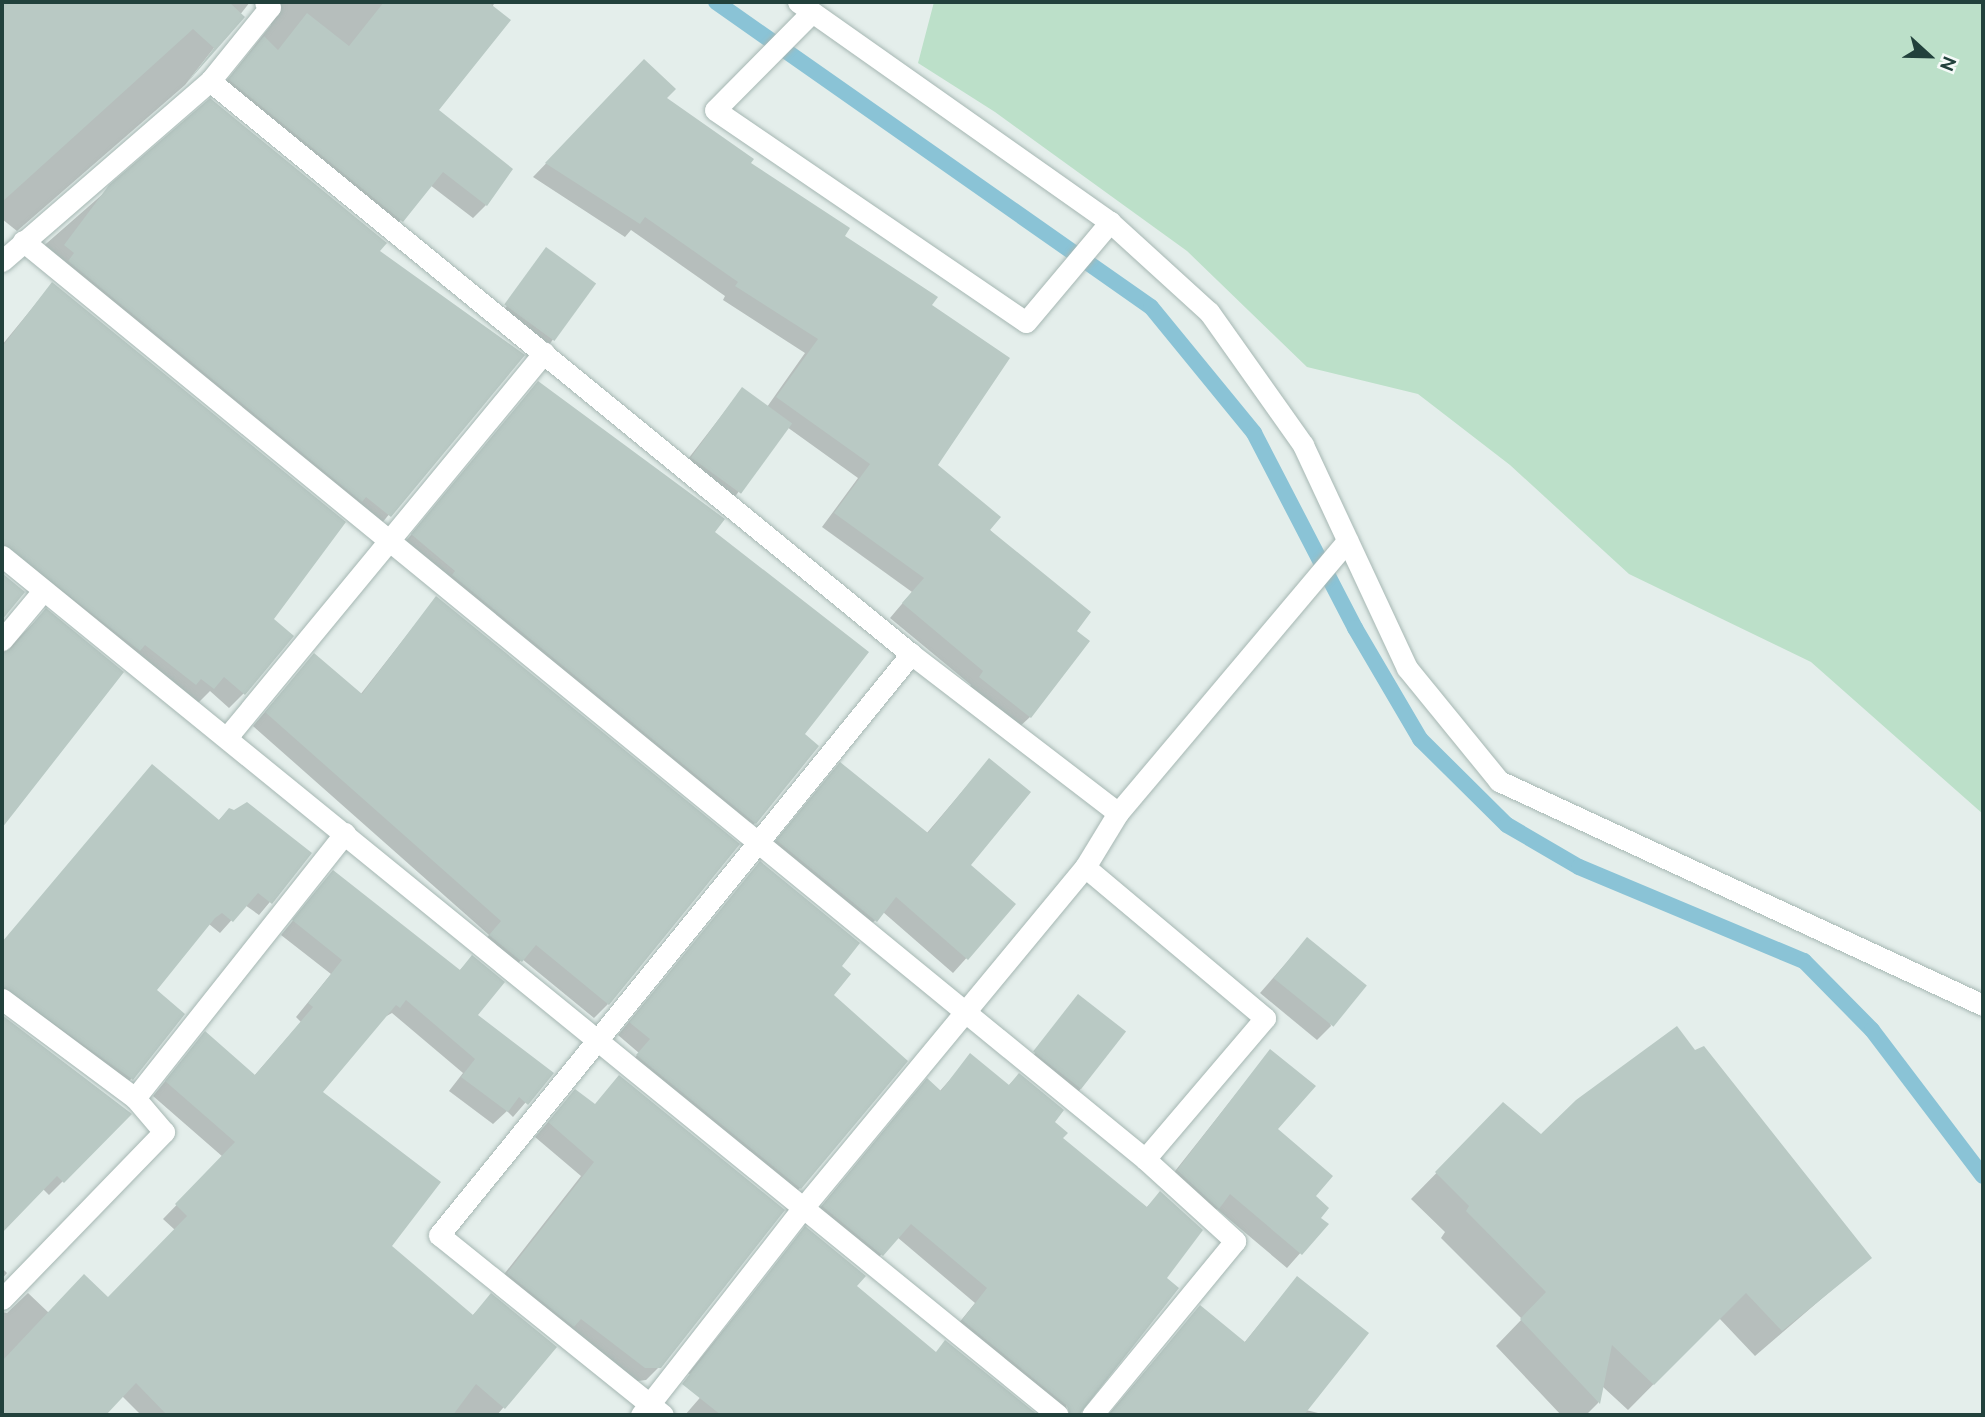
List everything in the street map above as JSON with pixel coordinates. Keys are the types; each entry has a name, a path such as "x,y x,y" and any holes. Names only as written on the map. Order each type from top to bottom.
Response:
{"street":[{"path":"2,261 210,81 270,7 265,2"},
{"path":"1110,222 1026,322 715,110 805,7 1110,222 1209,312 1303,446 1407,668 1499,781 1983,1006"},
{"path":"210,81 911,654 1118,813"},
{"path":"23,241 1145,1159 1235,1241 1092,1415"},
{"path":"228,736 386,539 544,353"},
{"path":"911,654 595,1039 439,1235 651,1412 802,1209 1085,867 1118,813 1347,541"},
{"path":"2,556 228,736 802,1209 1058,1415"},
{"path":"2,640 43,591"},
{"path":"135,1098 345,833"},
{"path":"1085,867 1265,1018 1145,1159"},
{"path":"2,999 135,1098 164,1132 2,1299"}],"green space":[{"path":"934,2 1983,2 1983,814 1811,662 1629,574 1510,465 1418,394 1307,367 1187,251 995,112 918,63"}],"building":[{"path":"2,2 229,2 245,17 186,84 214,48 193,29 2,202"},
{"path":"384,2 488,2 511,20 439,110 513,169 487,206 443,172 403,222 228,79 264,36 278,50 307,13 349,46"},
{"path":"644,59 676,89 667,98 754,159 751,163 850,228 845,236 938,297 932,305 1010,358 938,465 1001,517 990,530 1091,612 1077,631 1090,641 1031,718 979,677 983,671 902,603 924,578 834,513 870,464 776,397 818,339 735,286 738,282 645,217 640,224 545,163"},
{"path":"210,98 387,243 380,251 525,355 391,517 366,497 362,502 68,261 74,253 64,245 109,185"},
{"path":"546,247 596,283 554,341 504,304"},
{"path":"52,282 346,522 274,619 294,636 245,695 224,677 214,689 201,679 196,685 145,645 140,651 2,543 2,347"},
{"path":"538,381 725,519 715,532 869,652 805,734 819,746 756,824 452,575 455,571 411,534"},
{"path":"742,387 792,423 741,494 691,457"},
{"path":"2,573 25,592 2,620"},
{"path":"436,596 740,844 609,1005 536,945 522,962 489,935 501,921 265,712 314,653 362,694"},
{"path":"46,608 124,672 2,828 2,653 12,648"},
{"path":"989,758 1031,792 971,865 1016,904 968,960 896,897 877,922 776,840 840,762 928,833"},
{"path":"152,764 219,820 229,808 234,810 247,802 312,853 272,904 258,893 233,922 222,913 215,918 157,990 185,1014 133,1080 2,986 2,942"},
{"path":"760,861 860,943 842,966 851,974 834,995 908,1061 801,1189 636,1055 650,1039 629,1022"},
{"path":"333,870 460,970 472,955 505,982 478,1015 554,1073 528,1105 519,1097 508,1112 461,1077 475,1059 406,1000 400,1008 396,1005 323,1092 441,1182 392,1246 473,1315 491,1293 557,1347 505,1409 476,1384 453,1415 167,1415 136,1383 106,1415 2,1415 2,1361 84,1274 108,1297 187,1216 175,1204 235,1142 165,1081 205,1031 255,1075 313,1007 308,1003 342,960 292,920"},
{"path":"1307,937 1367,985 1333,1027 1274,978"},
{"path":"1078,994 1126,1032 1081,1089 1033,1052"},
{"path":"2,1015 132,1114 64,1183 57,1176 2,1233"},
{"path":"1677,1026 1695,1050 1704,1046 1872,1258 1782,1331 1746,1293 1654,1385 1612,1345 1600,1404 1520,1319 1546,1292 1466,1211 1469,1206 1435,1172 1503,1102 1541,1134 1576,1100"},
{"path":"1270,1049 1316,1086 1278,1129 1333,1176 1316,1196 1329,1208 1321,1218 1329,1224 1302,1255 1230,1194 1219,1209 1177,1170"},
{"path":"970,1053 1009,1085 1019,1073 1064,1110 1055,1122 1068,1133 1063,1138 1147,1207 1160,1191 1203,1230 1167,1278 1179,1288 1079,1415 1071,1415 1066,1405 962,1320 987,1288 911,1224 883,1256 822,1206 927,1078 941,1091"},
{"path":"619,1075 785,1210 661,1368 645,1368 581,1319 574,1327 507,1273 594,1162 548,1122 575,1089 595,1104"},
{"path":"805,1226 866,1276 857,1286 936,1352 945,1340 1038,1415 721,1415 682,1384"},
{"path":"1297,1276 1369,1333 1304,1415 1109,1415 1200,1305 1245,1342"}],"waterway":[{"path":"716,2 1151,307 1254,433 1355,628 1420,739 1507,825 1579,867 1804,961 1872,1030 1983,1176"}]}
